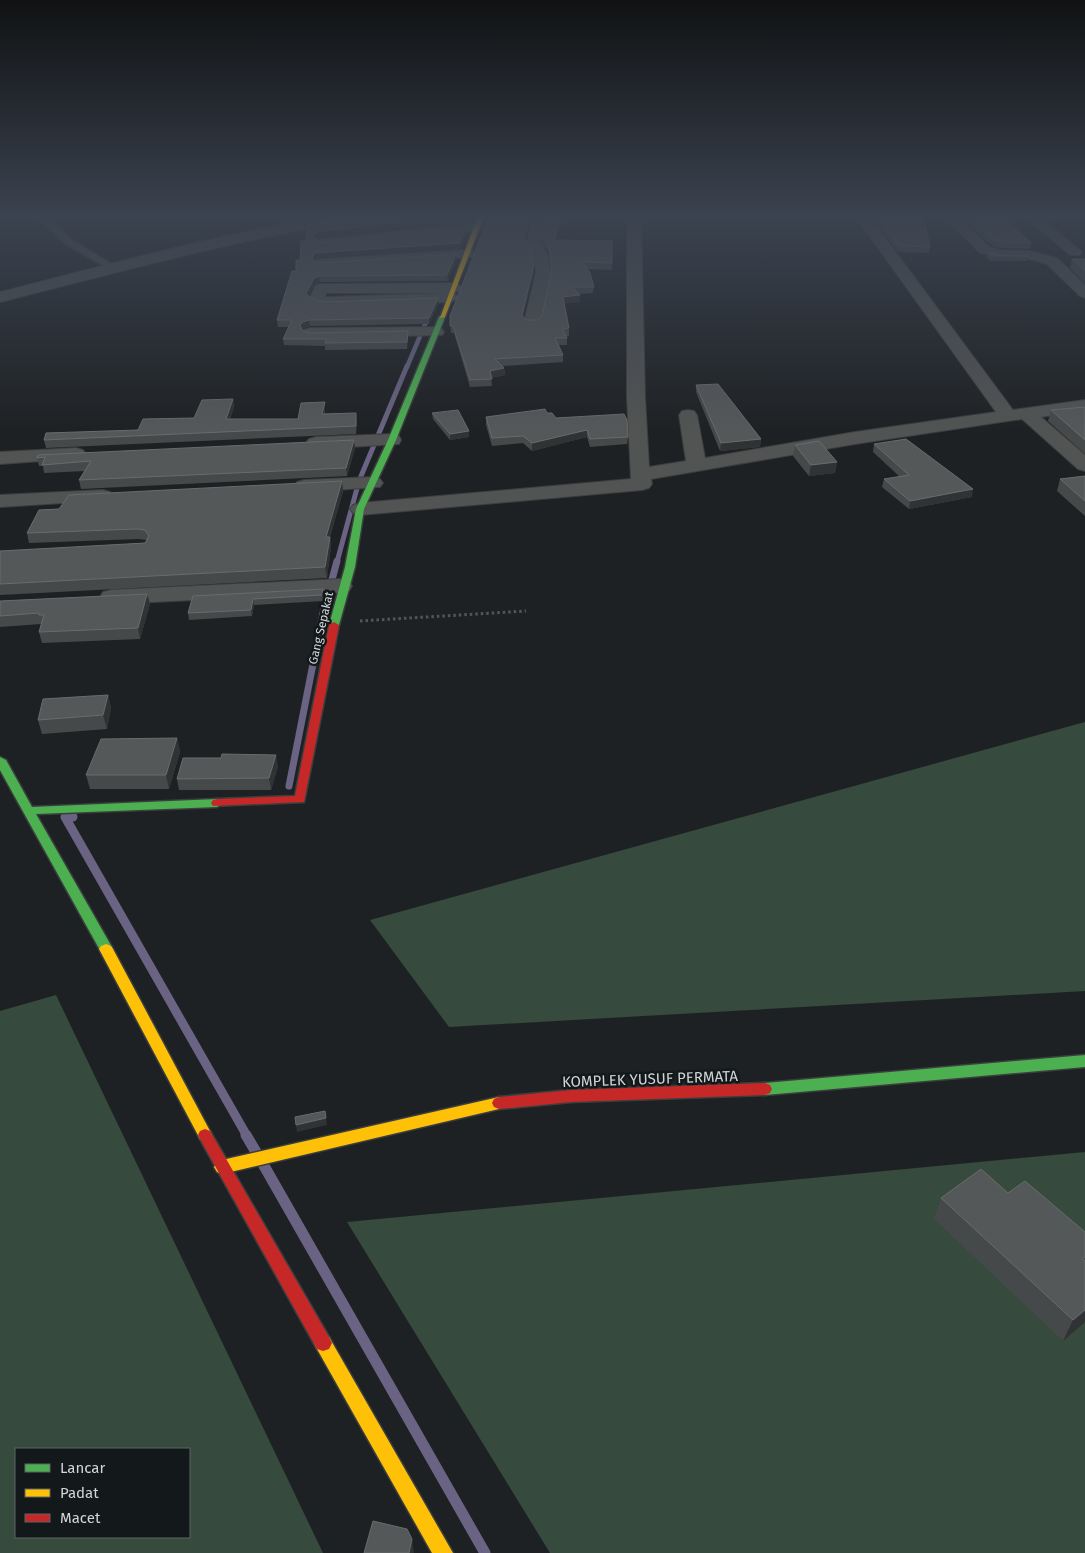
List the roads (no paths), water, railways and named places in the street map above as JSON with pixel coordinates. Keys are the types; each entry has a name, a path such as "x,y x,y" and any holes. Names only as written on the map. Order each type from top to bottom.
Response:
{"street":[{"path":"0,297 32,288"},
{"name":"Gang Sepakat","path":"29,811 300,799 334,623 335,586 360,509 365,483 388,440 426,331 444,288"},
{"path":"532,322 539,288"},
{"path":"360,509 642,484 636,397 635,288"},
{"path":"917,288 1012,414 1085,465"},
{"path":"317,300 324,302 442,293"},
{"path":"310,334 426,331"},
{"path":"640,476 696,462 1012,414 1085,405"},
{"path":"688,415 696,462"},
{"path":"296,444 388,440"},
{"path":"0,458 90,454"},
{"path":"286,487 365,483"},
{"path":"0,501 118,495"},
{"path":"87,599 335,586"},
{"path":"0,760 135,1001 222,1167 444,1553"},
{"name":"KOMPLEK YUSUF PERMATA","path":"222,1167 494,1104 571,1096 744,1091 1085,1061"}],"waterway":[{"path":"407,367 429,315"},
{"path":"337,562 359,481 407,366"},
{"path":"289,786 323,613 337,561"},
{"path":"73,817 65,817 247,1136"},
{"path":"246,1135 256,1152"},
{"path":"263,1164 485,1553"}]}
